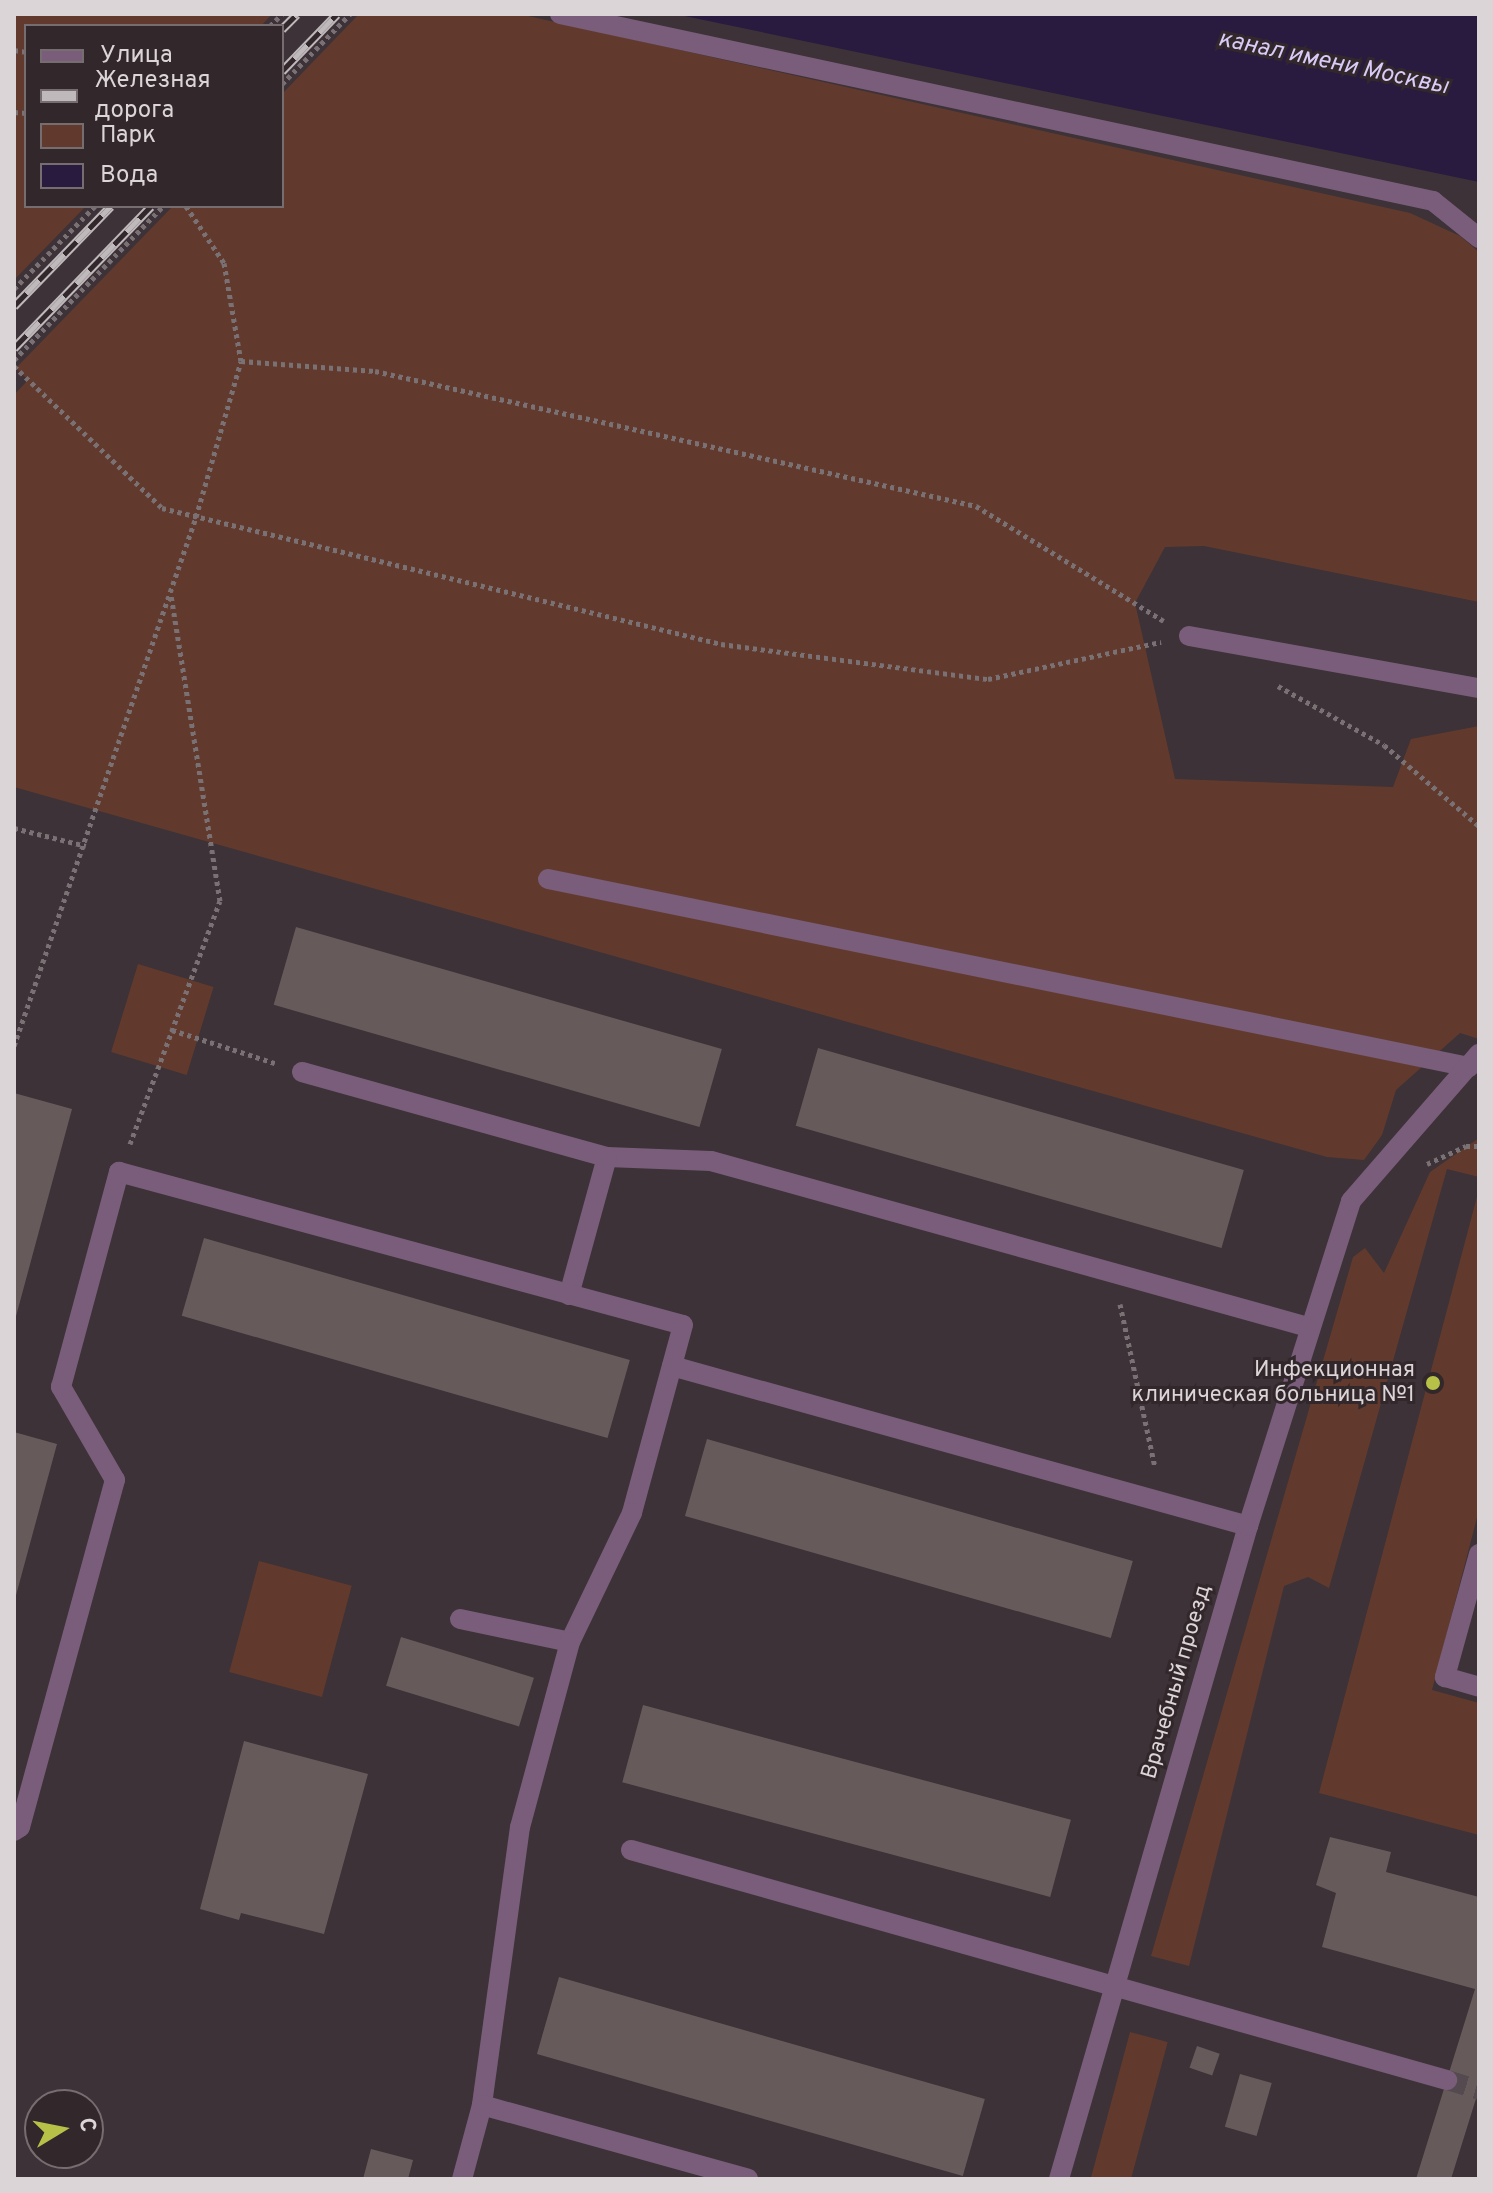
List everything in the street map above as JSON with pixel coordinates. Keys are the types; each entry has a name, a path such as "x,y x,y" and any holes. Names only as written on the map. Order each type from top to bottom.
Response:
{"street":[{"path":"560,14 1433,201 1479,238"},
{"path":"1189,636 1479,688"},
{"path":"548,879 1474,1061"},
{"name":"Врачебный проезд","path":"1059,2179 1248,1526 1308,1327 1351,1201 1474,1061"},
{"path":"302,1072 607,1157 711,1161 1308,1327"},
{"path":"569,1295 607,1157"},
{"path":"14,1831 20,1827 115,1480 61,1387 119,1172 683,1325 632,1513 570,1642 520,1827 482,2105 462,2179"},
{"path":"672,1366 1248,1526"},
{"path":"1479,1554 1445,1677 1479,1687"},
{"path":"460,1619 570,1642"},
{"path":"631,1850 1447,2080"},
{"path":"482,2105 748,2179"}],"path":[{"path":"284,82 350,14"},
{"path":"14,289 93,208"},
{"path":"14,360 161,208"},
{"path":"14,1046 86,846 196,517 241,361 224,263 187,208"},
{"path":"241,361 375,371 976,506 1189,636"},
{"path":"14,366 162,508 721,644 988,679 1189,636"},
{"path":"119,1172 220,901 170,593"},
{"path":"1273,683 1384,745 1479,826"},
{"path":"14,828 86,846"},
{"path":"172,1030 302,1072"},
{"path":"1113,1273 1162,1503"}],"green space":[{"path":"14,14 272,14 263,24 24,24 24,208 84,208 14,280"},
{"path":"359,14 519,14 1410,213 1460,236 1479,252 1479,602 1204,546 1165,547 1135,603 1175,779 1393,787 1411,739 1479,726 1479,1039 1460,1033 1396,1090 1382,1135 1364,1160 1327,1157 14,787 14,395 28,380 16,368 171,208 284,208 284,92"},
{"path":"138,964 214,987 187,1075 111,1052"},
{"path":"1479,1138 1479,1177 1447,1169 1329,1588 1308,1577 1284,1586 1189,1966 1151,1956 1353,1257 1365,1248 1384,1273 1430,1172"},
{"path":"1479,1189 1479,1510 1432,1690 1479,1703 1479,1835 1319,1793"},
{"path":"259,1561 352,1586 322,1697 229,1672"},
{"path":"1130,2032 1168,2042 1131,2179 1091,2179"}],"water":[{"name":"канал имени Москвы","path":"675,14 1479,14 1479,182"}],"building":[{"path":"296,927 722,1049 700,1127 274,1005"},
{"path":"818,1048 1244,1170 1222,1248 796,1126"},
{"path":"14,1093 72,1109 15,1320 14,1320"},
{"path":"204,1238 630,1360 608,1438 182,1316"},
{"path":"14,1432 57,1444 15,1599 14,1599"},
{"path":"707,1439 1133,1561 1111,1638 685,1516"},
{"path":"401,1637 534,1678 519,1726 386,1686"},
{"path":"643,1705 1071,1820 1050,1897 622,1782"},
{"path":"244,1741 368,1774 324,1934 241,1913 239,1920 200,1909"},
{"path":"1330,1837 1391,1852 1386,1872 1479,1897 1479,2089 1451,2179 1416,2179 1475,1989 1322,1947 1336,1893 1316,1885"},
{"path":"559,1977 985,2099 963,2176 537,2054"},
{"path":"1197,2046 1220,2054 1212,2076 1190,2068"},
{"path":"1240,2074 1272,2083 1257,2136 1225,2127"},
{"path":"371,2149 413,2160 408,2179 363,2179"}],"tunnel":[{"path":"1447,2080 1479,2090"}],"railway":[{"path":"284,27 297,14"},
{"path":"284,69 337,14"},
{"path":"14,306 109,208"},
{"path":"14,348 149,208"}],"place":[{"name":"Инфекционная клиническая больница №1","path":"1433,1383"}]}
